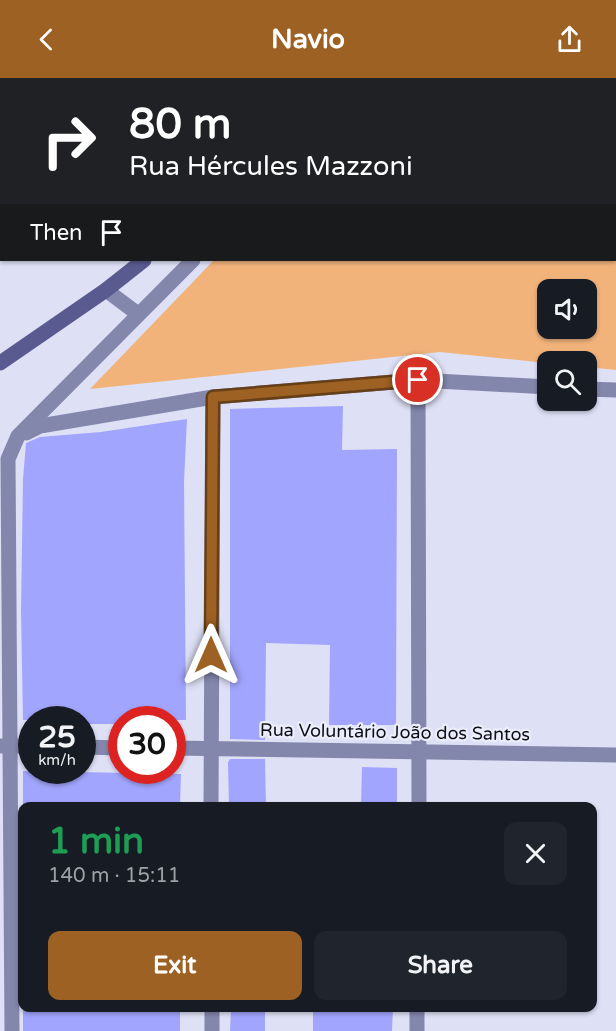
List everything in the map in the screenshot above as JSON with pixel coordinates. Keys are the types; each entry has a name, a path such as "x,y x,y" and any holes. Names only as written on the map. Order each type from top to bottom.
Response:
{"main road":[{"path":"0,363 106,290 143,261"}],"street":[{"path":"12,1031 4,746 8,459 18,436 192,261"},
{"path":"106,290 138,315"},
{"path":"18,436 40,426 213,397 418,380 537,386"},
{"path":"418,380 418,802"},
{"path":"597,389 616,390"},
{"path":"211,802 213,397"},
{"name":"Rua Voluntário João dos Santos","path":"186,748 616,755"},
{"path":"212,1012 212,1031"},
{"path":"417,1012 417,1031"}],"shaded area":[{"path":"213,261 616,261 616,370 597,368 597,351 537,351 537,362 440,352 90,389"}],"building":[{"path":"343,406 342,450 397,449 396,725 329,725 330,645 266,643 265,740 230,739 230,409"},
{"path":"187,419 184,482 186,706 108,706 108,724 96,724 96,706 23,706 21,611 23,479 26,443 40,437 101,432"},
{"path":"230,759 265,759 266,802 229,802 228,762"},
{"path":"362,767 397,768 397,802 361,802"},
{"path":"96,772 108,773 108,784 181,784 180,802 23,802 23,784 96,784"},
{"path":"23,1012 180,1012 180,1031 23,1031"},
{"path":"231,1012 265,1012 265,1031 230,1031"},
{"path":"313,1012 393,1012 392,1031 313,1031"}],"route":[{"path":"211,655 213,397 418,380"}]}
